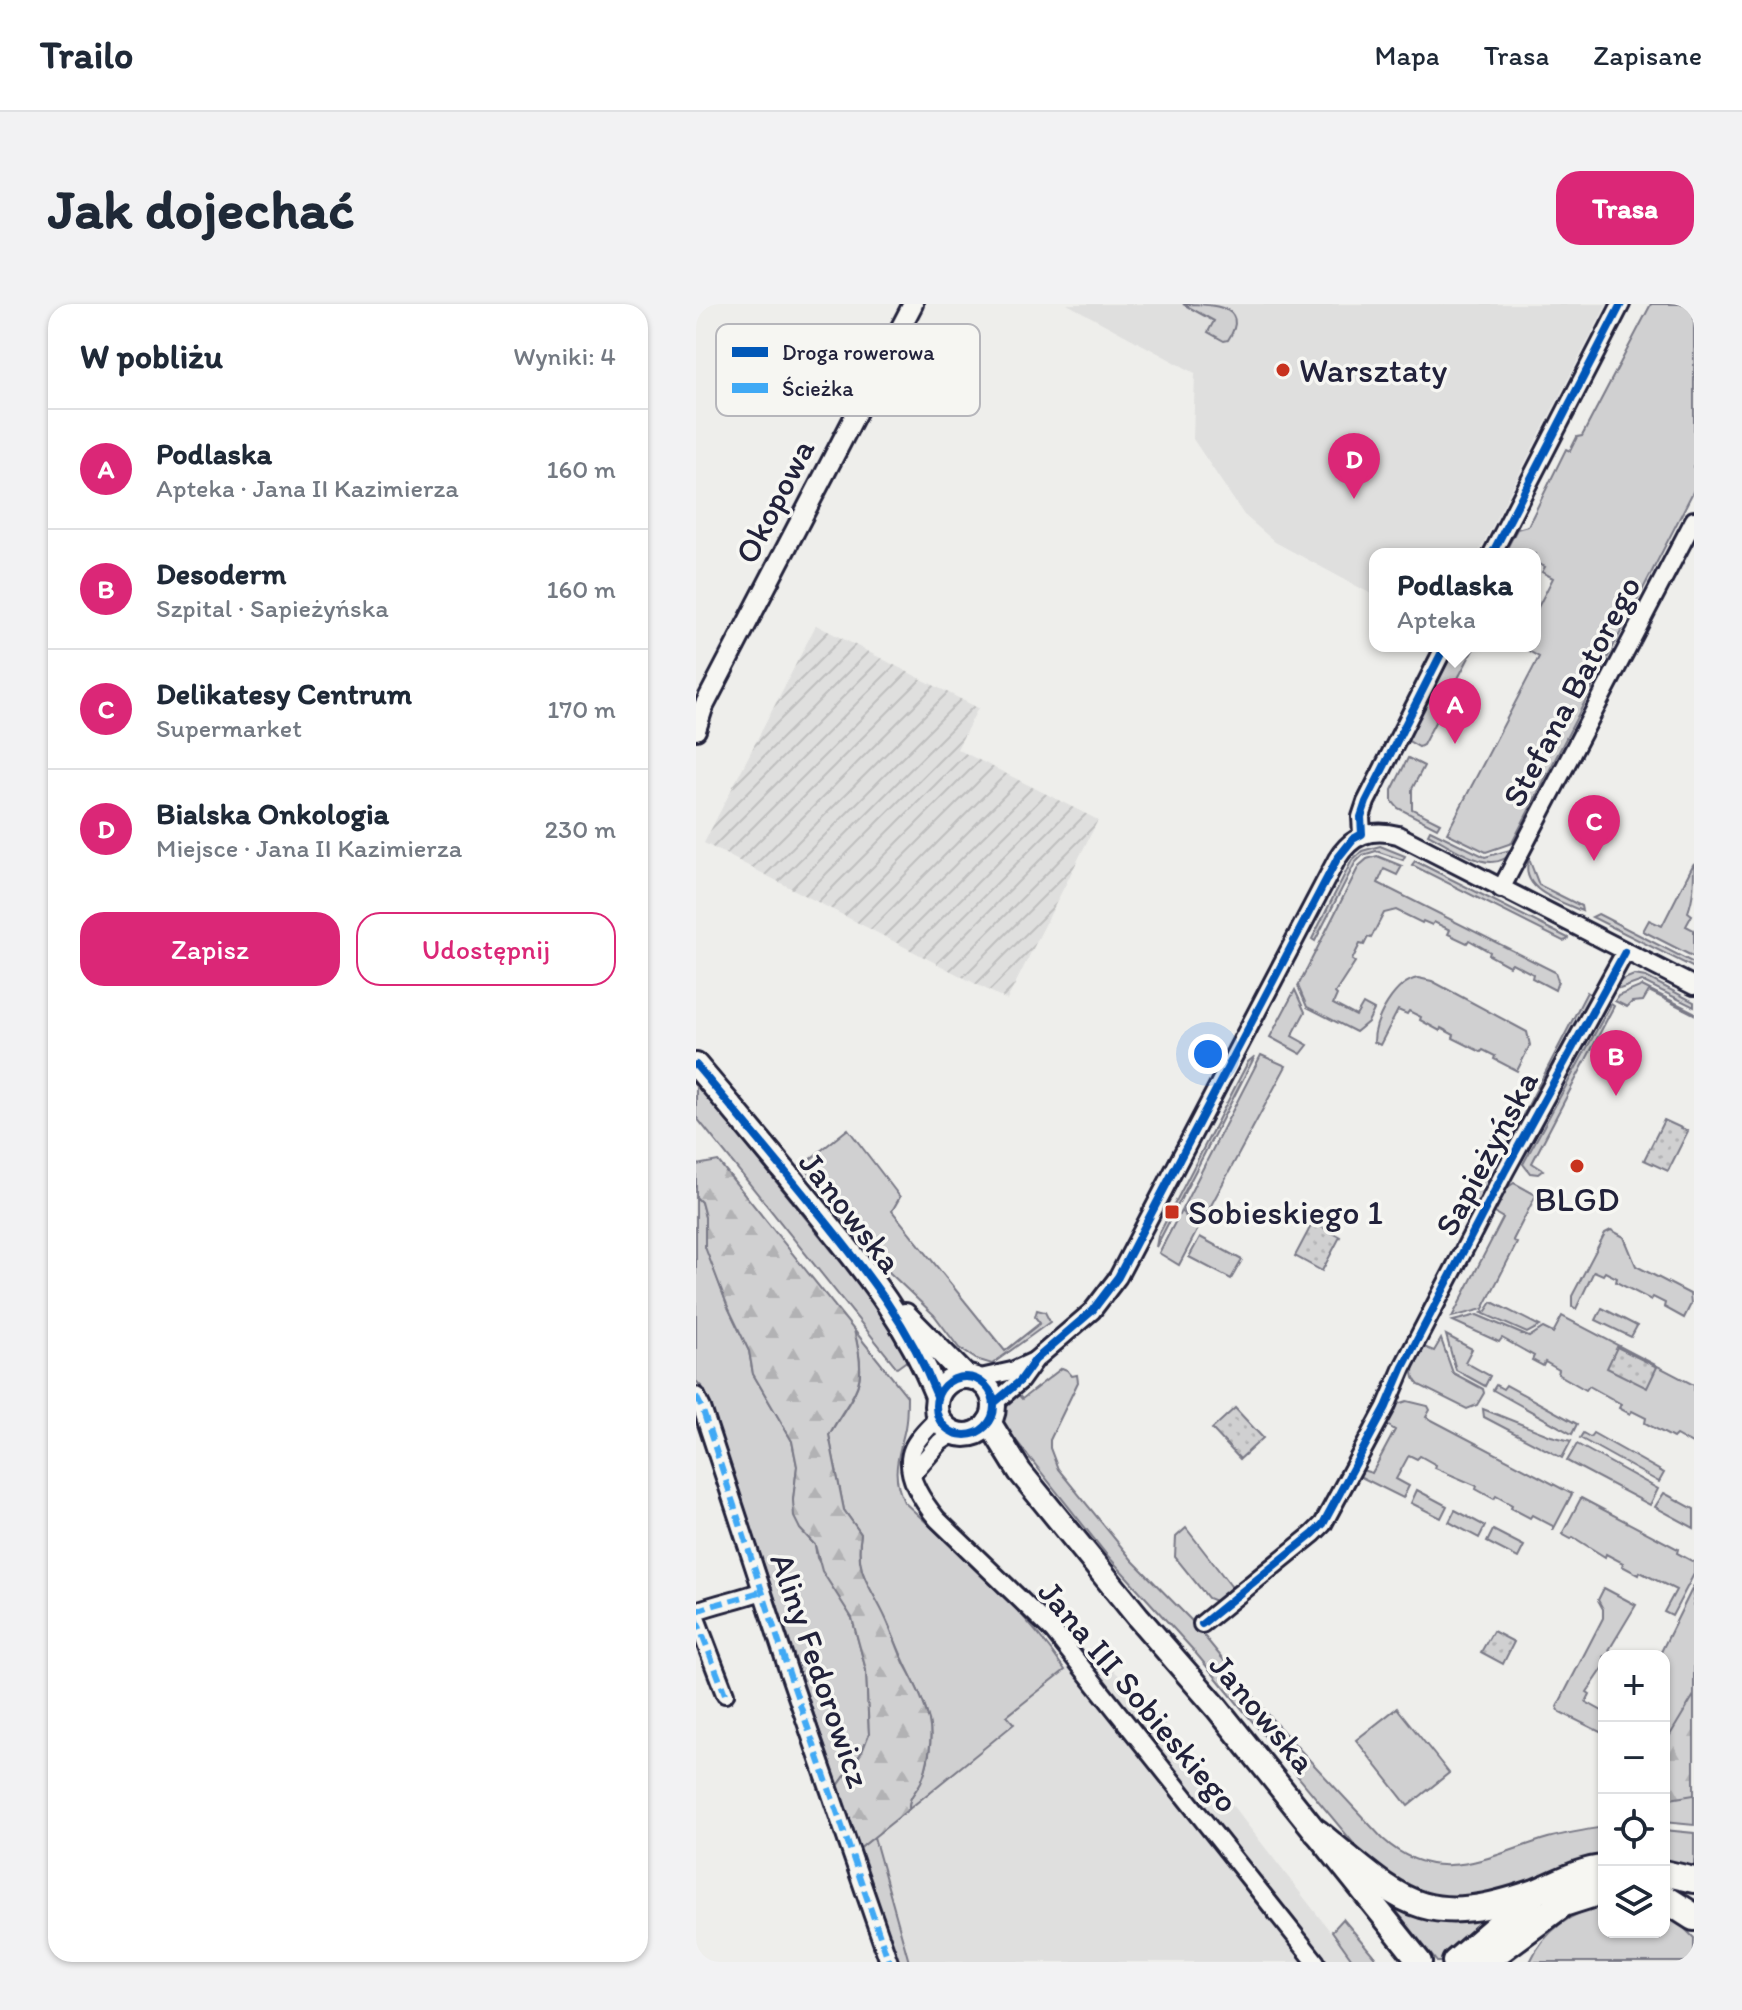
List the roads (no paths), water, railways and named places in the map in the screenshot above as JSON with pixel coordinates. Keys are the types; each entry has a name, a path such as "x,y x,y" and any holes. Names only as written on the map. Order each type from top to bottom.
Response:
{"highway":[{"path":"1483,1962 1563,1903 1598,1892"},
{"path":"1670,1902 1694,1917"},
{"path":"1515,1962 1527,1937 1540,1920"}],"main road":[{"name":"Janowska","path":"698,1070 732,1104 884,1295 971,1378"},
{"name":"Janowska","path":"884,1295 925,1366 943,1416"},
{"path":"971,1378 988,1388 987,1419 968,1435 943,1416 948,1382 971,1378"},
{"name":"Janowska","path":"987,1419 1000,1456 1020,1472 1317,1832 1420,1962"},
{"path":"1317,1832 1383,1885 1411,1902 1432,1909 1469,1910 1538,1891 1574,1874 1598,1869"},
{"path":"1670,1874 1694,1880"},
{"path":"1455,1962 1538,1891"}],"street":[{"name":"Okopowa","path":"903,324 913,304"},
{"path":"1495,548 1621,304"},
{"name":"Okopowa","path":"696,730 703,708 855,416"},
{"name":"Stefana Batorego","path":"1501,889 1694,520"},
{"path":"1362,834 1361,817 1366,802 1442,652"},
{"path":"987,1419 1035,1360 1092,1311 1118,1277 1337,859 1353,839 1362,834 1385,832 1398,835 1694,986"},
{"name":"Sapieżyńska","path":"1202,1624 1323,1524 1498,1185 1625,952"},
{"path":"971,1378 1012,1371 1035,1360"},
{"name":"Aliny Fedorowicz","path":"696,1396 889,1962"},
{"name":"Jana III Sobieskiego","path":"943,1416 913,1447 909,1457 920,1498 937,1519 1053,1631 1316,1962"},
{"path":"696,1611 762,1591"},
{"path":"696,1618 725,1694"}],"place":[{"name":"Warsztaty","path":"1283,370"},
{"name":"Bialska Onkologia","path":"1354,499"},
{"name":"Podlaska","path":"1455,744"},
{"name":"Delikatesy Centrum","path":"1594,861"},
{"name":"Desoderm","path":"1616,1096"},
{"name":"BLGD","path":"1577,1166"},
{"name":"Sobieskiego 1","path":"1172,1212"}]}
